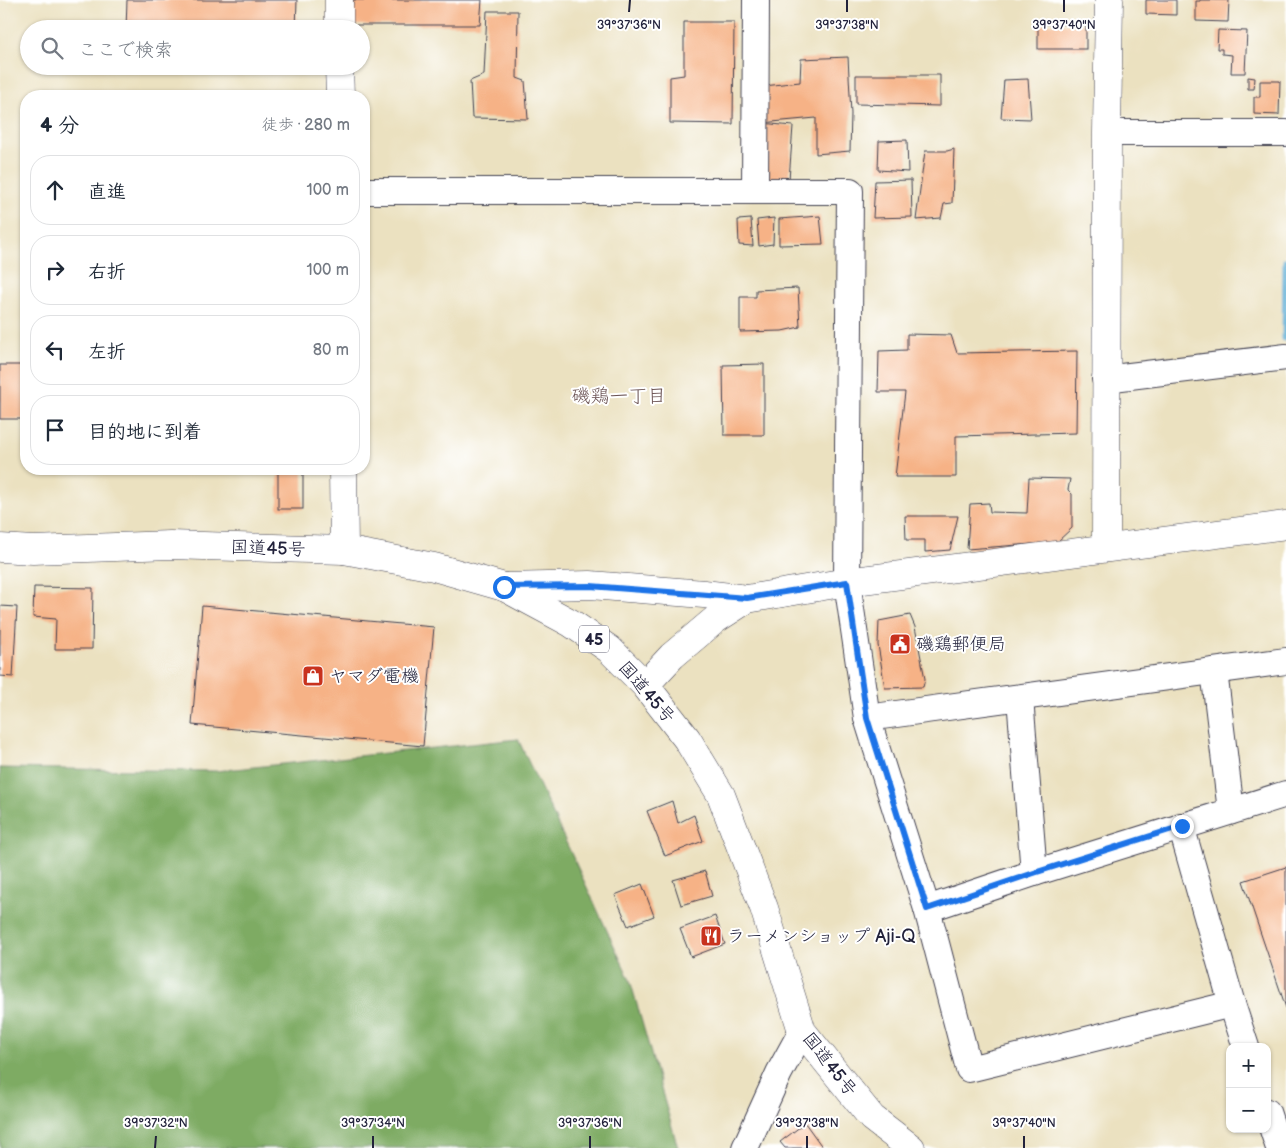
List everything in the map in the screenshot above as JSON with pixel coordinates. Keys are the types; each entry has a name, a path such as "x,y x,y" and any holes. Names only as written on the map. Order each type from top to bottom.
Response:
{"main road":[{"path":"339,0 339,20"},
{"path":"1106,548 1105,379 1109,0"},
{"path":"339,75 340,90"},
{"path":"343,475 344,550"},
{"path":"504,587 590,586 747,598 847,582 1286,525"},
{"name":"国道45号","path":"0,548 34,550 170,546 344,550 434,567 504,587 571,623 609,649 645,685 687,739 721,795 764,908 802,1031 872,1118 911,1148"},
{"path":"645,685 672,656 709,625 747,598"}],"street":[{"path":"755,191 756,0"},
{"path":"1107,133 1286,133"},
{"path":"370,191 850,191 847,582 867,718 927,909 969,1069 1232,1004"},
{"path":"1105,379 1286,357"},
{"path":"867,718 1286,661"},
{"path":"1214,671 1231,811"},
{"path":"1020,698 1034,873"},
{"path":"927,909 1034,873 1286,794"},
{"path":"1182,826 1245,1043"},
{"path":"745,1148 778,1073 802,1031"},
{"path":"1271,1124 1279,1148"}],"green space":[{"path":"518,739 630,980 678,1148 0,1148 0,768 216,771"}],"building":[{"path":"127,0 297,0 296,20 126,20"},
{"path":"353,0 482,0 480,25 370,25 370,20 351,20"},
{"path":"1146,0 1176,0 1176,15 1146,14"},
{"path":"1229,0 1228,22 1196,21 1196,1"},
{"path":"487,11 518,11 517,78 525,81 528,119 472,118 470,81 484,75"},
{"path":"684,22 734,22 733,124 670,123 670,77 684,75"},
{"path":"1038,24 1086,24 1086,49 1038,49"},
{"path":"1218,30 1247,31 1245,73 1231,73 1232,55 1222,54 1222,49 1217,49"},
{"path":"848,57 851,114 850,151 816,154 816,118 761,123 793,126 789,180 762,185 755,87 800,82 801,59"},
{"path":"856,75 940,75 940,106 856,104"},
{"path":"1248,77 1255,78 1254,89 1248,89"},
{"path":"1028,79 1031,119 1001,118 1004,80"},
{"path":"1260,81 1280,81 1279,115 1254,114 1254,97 1260,97"},
{"path":"907,140 908,172 878,170 879,141"},
{"path":"954,149 952,203 944,204 941,218 916,220 925,151 947,151"},
{"path":"911,180 912,217 873,218 875,181"},
{"path":"820,216 823,244 779,245 779,219"},
{"path":"774,218 773,244 759,246 757,220"},
{"path":"751,219 753,246 739,245 738,220"},
{"path":"798,288 800,327 782,331 740,332 740,297 756,297 756,290"},
{"path":"907,334 951,335 957,353 1077,351 1076,433 956,436 956,477 895,477 905,392 878,392 879,351 907,350"},
{"path":"764,364 764,435 724,435 723,365"},
{"path":"0,365 20,365 20,419 0,419"},
{"path":"278,475 303,475 303,509 278,509"},
{"path":"1029,478 1070,479 1068,490 1072,494 1072,528 1057,542 967,549 970,504 989,503 990,512 1027,513"},
{"path":"905,516 958,516 950,550 925,552 925,540 906,540"},
{"path":"34,587 93,588 92,649 55,649 56,619 33,617"},
{"path":"0,606 17,607 13,677 0,676"},
{"name":"ヤマダ電機","path":"202,606 434,627 423,746 192,725"},
{"path":"910,615 915,627 925,679 923,687 885,688 878,645 879,621"},
{"path":"672,801 678,823 694,815 703,841 665,856 647,811"},
{"path":"1286,867 1286,1008 1243,881"},
{"path":"705,871 712,896 681,905 673,880"},
{"path":"642,884 654,916 628,926 615,895"},
{"path":"715,916 725,944 691,957 680,929"},
{"path":"805,1123 823,1148 785,1148 780,1142"}],"waterway":[{"path":"1285,338 1286,261"}],"place":[{"name":"磯鶏郵便局","path":"900,644"},
{"name":"ヤマダ電機","path":"313,676"},
{"name":"ラーメンショップ Aji-Q","path":"711,936"}],"district":[{"name":"磯鶏一丁目","path":"619,395"}],"route":[{"path":"504,587 590,586 747,598 847,582 867,718 927,909 1182,826"}]}
